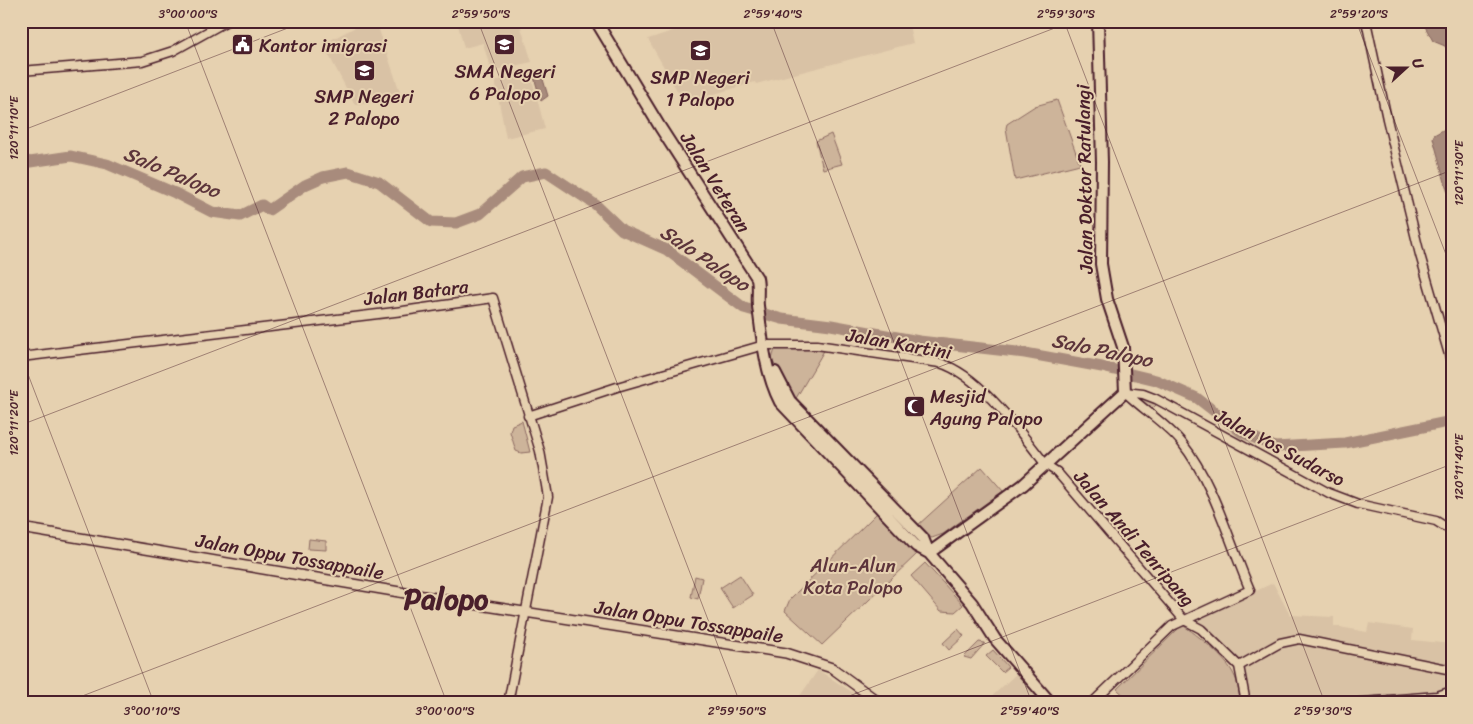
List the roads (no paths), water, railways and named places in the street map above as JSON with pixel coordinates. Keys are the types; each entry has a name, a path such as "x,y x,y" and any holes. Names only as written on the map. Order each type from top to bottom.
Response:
{"highway":[{"name":"Jalan Veteran","path":"596,21 660,126 754,272 758,282 758,304 767,359 790,401 815,432 866,487 923,538 929,553 972,603 995,639 1051,703"},
{"name":"Jalan Doktor Ratulangi","path":"1098,21 1102,162 1101,264 1107,299 1123,347 1124,388"},
{"path":"929,553 992,510 1046,466 1124,388"}],"main road":[{"name":"Jalan Oppu Tossappaile","path":"21,528 786,653 832,668 880,703"}],"street":[{"path":"21,71 142,61 173,51 227,21"},
{"path":"1366,21 1386,120 1420,255 1452,365"},
{"name":"Jalan Batara","path":"21,357 403,311 493,298 540,451 548,497 508,703"},
{"name":"Jalan Kartini","path":"528,416 617,387 764,345 817,345 940,363 951,367 978,386 1046,466"},
{"path":"1092,703 1172,626 1250,590 1218,510 1186,448 1124,388"},
{"name":"Jalan Yos Sudarso","path":"1124,388 1156,399 1329,493 1358,504 1436,521 1452,531"},
{"name":"Jalan Andi Tenripang","path":"1046,466 1057,472 1184,620 1201,629 1239,666"},
{"path":"1246,703 1239,666 1280,643 1299,639 1452,670"},
{"path":"1351,703 1437,696 1452,692"}],"waterway":[{"name":"Salo Palopo","path":"21,159 30,162 71,156 107,164 175,193 212,212 240,216 262,205 269,210 305,185 323,177 348,172 379,182 431,222 456,223 480,214 522,177 546,172 596,205 622,230 667,250 744,308 782,319 831,325 919,341 1025,353 1102,367 1156,380 1197,398 1241,432 1275,447 1345,443 1452,421"}],"place":[{"name":"Kantor imigrasi","path":"243,45"},
{"name":"SMA Negeri 6 Palopo","path":"505,45"},
{"name":"SMP Negeri 1 Palopo","path":"700,51"},
{"name":"SMP Negeri 2 Palopo","path":"364,70"},
{"name":"Mesjid Agung Palopo","path":"914,407"}],"district":[{"name":"Palopo","path":"446,599"}],"park label":[{"name":"Alun-Alun Kota Palopo","path":"853,576"}]}
